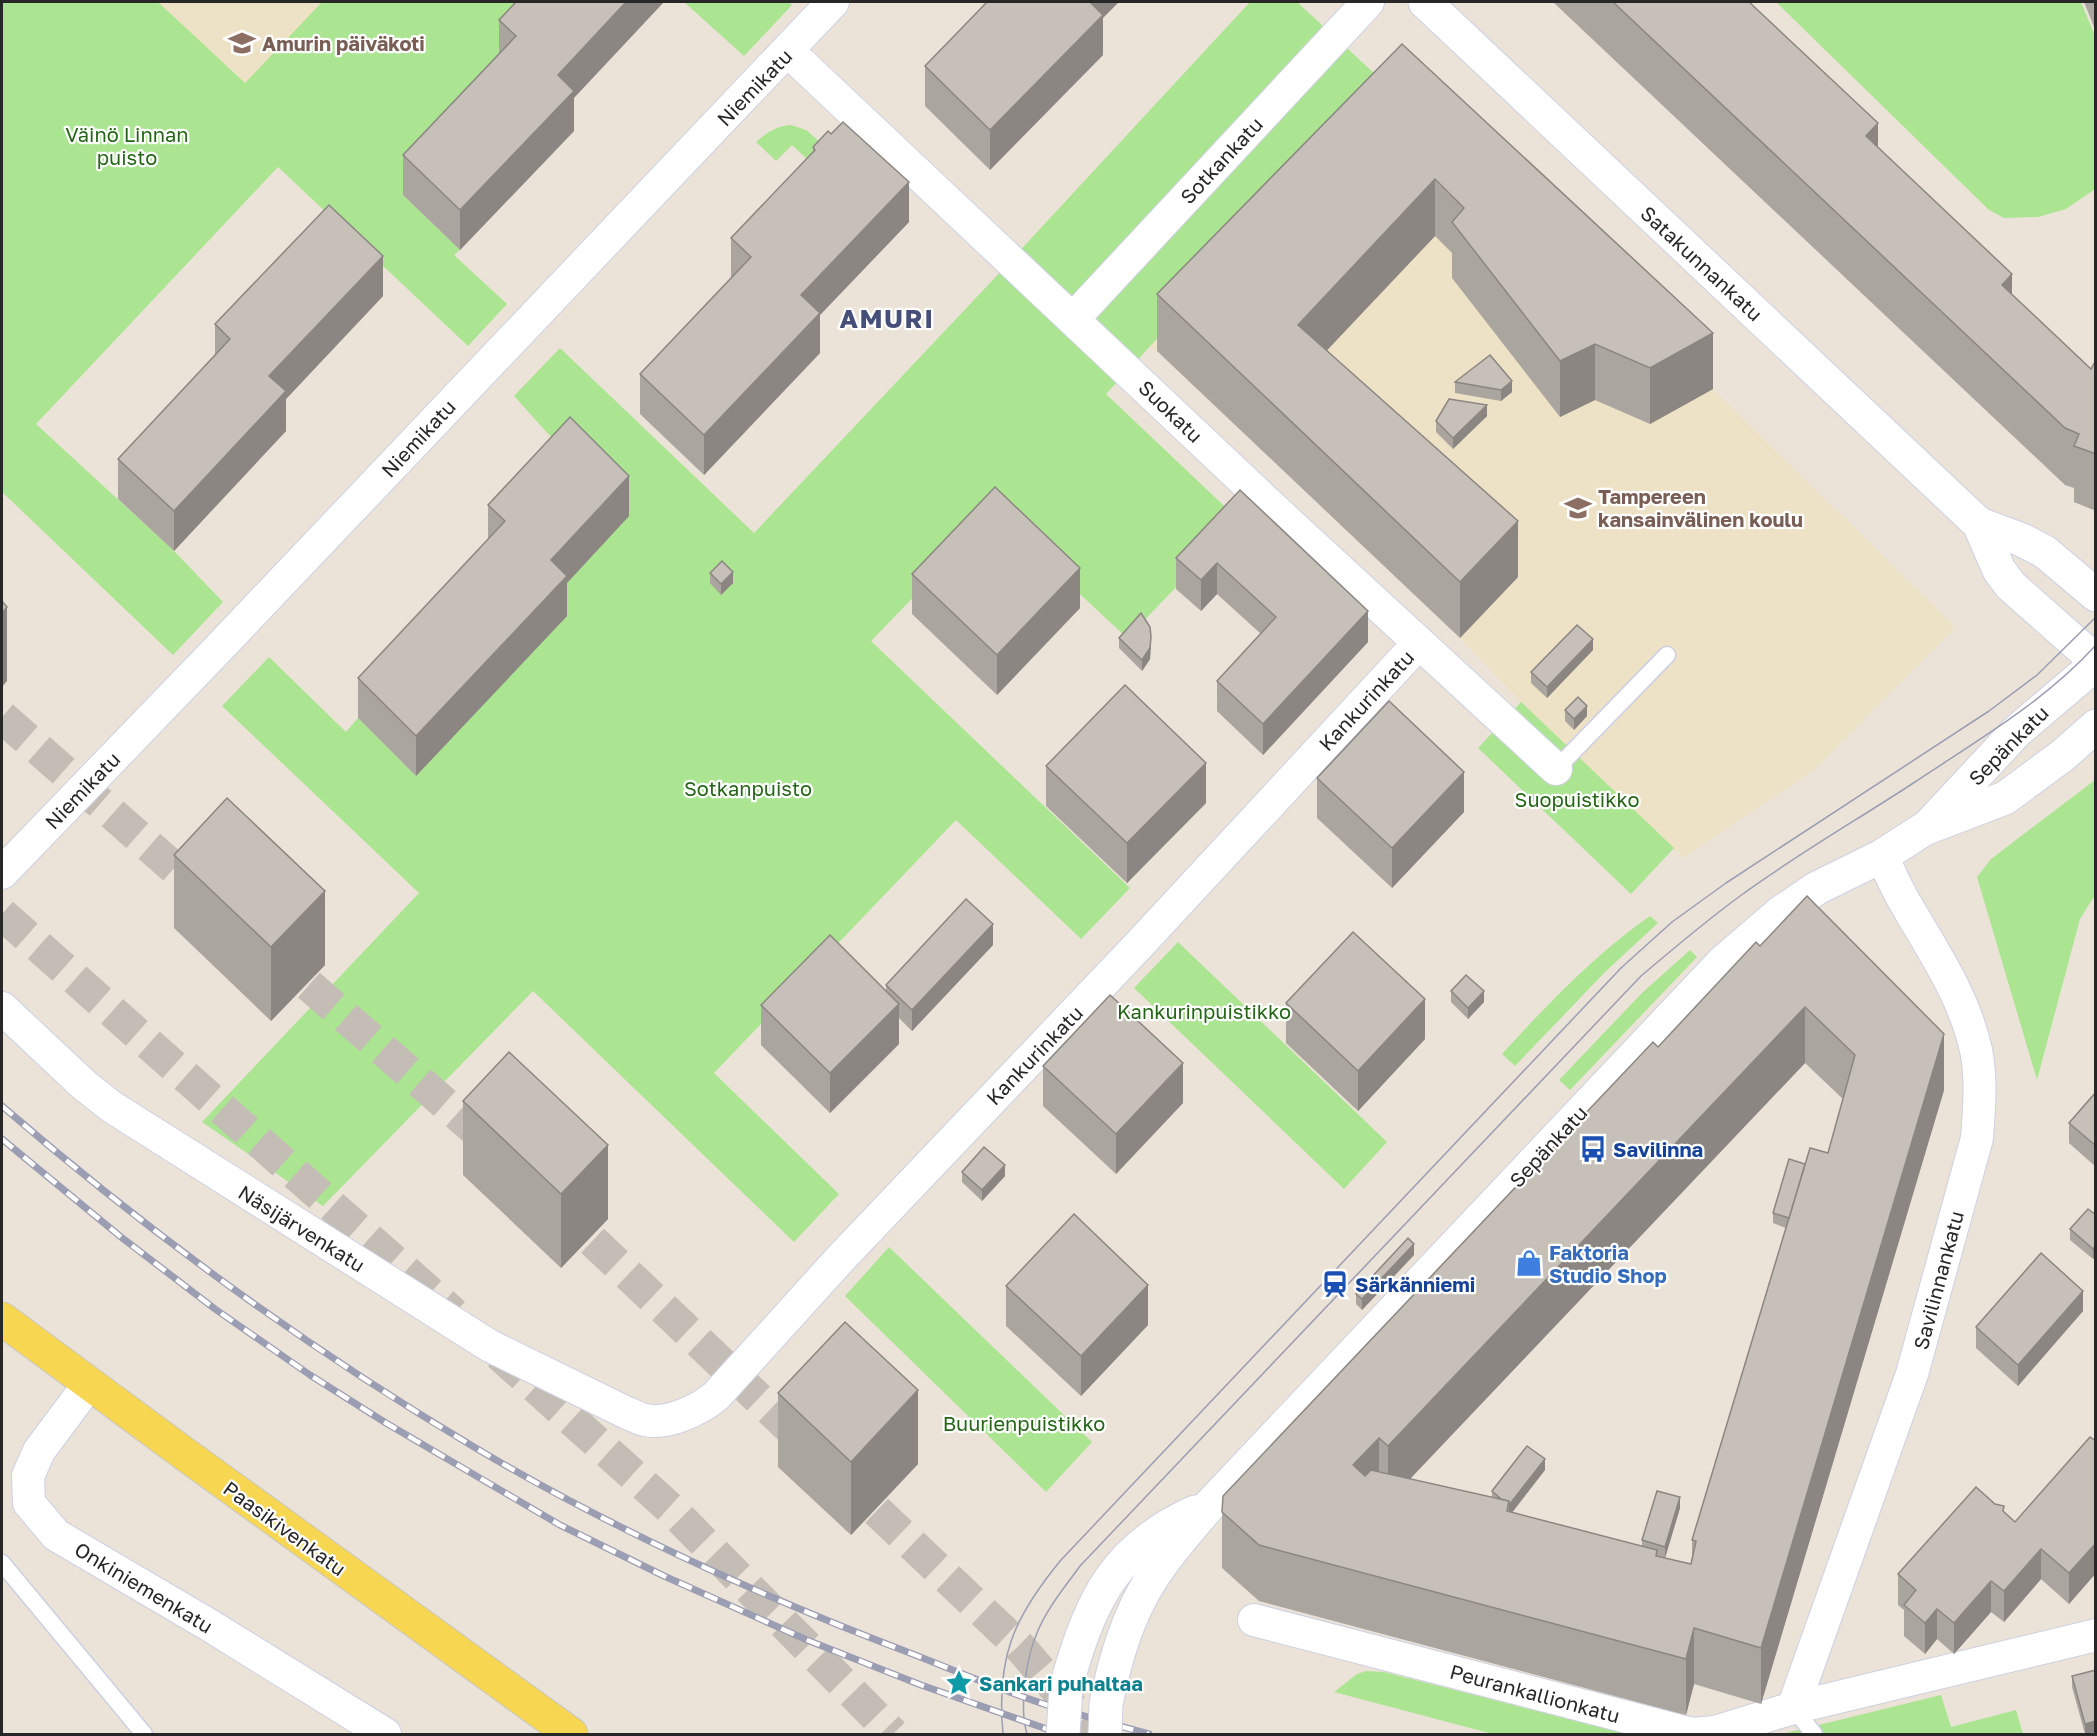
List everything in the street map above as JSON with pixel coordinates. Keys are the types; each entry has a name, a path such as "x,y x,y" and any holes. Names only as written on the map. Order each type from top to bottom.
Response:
{"main road":[{"name":"Satakunnankatu","path":"1425,2 1979,524 2022,540 2045,552 2096,596"},
{"name":"Satakunnankatu","path":"1979,524 1999,570 2011,586 2096,663"},
{"name":"Sepänkatu","path":"1924,829 2017,731 2096,663"},
{"name":"Sepänkatu","path":"1105,1734 1106,1704 1122,1643 1137,1605 1164,1560 1208,1507 1723,962 1789,906 1817,888 1881,856 1924,829 2005,798 2062,756 2096,726"},
{"name":"Paasikivenkatu","path":"2,1319 571,1734"},
{"name":"Sepänkatu","path":"1063,1734 1066,1688 1080,1640 1094,1605 1112,1575 1145,1540 1171,1523 1208,1507"}],"street":[{"name":"Niemikatu","path":"2,873 833,2"},
{"name":"Sotkankatu","path":"1073,319 1368,2"},
{"name":"Suokatu","path":"788,51 1556,769"},
{"name":"Kankurinkatu","path":"627,1413 647,1420 674,1418 702,1407 716,1396 849,1250 1137,947 1419,643"},
{"name":"Savilinnankatu","path":"1793,1708 1912,1374 1977,1138 1980,1098 1977,1053 1968,1018 1956,989 1906,904 1881,856"},
{"name":"Näsijärvenkatu","path":"2,1008 84,1085 144,1129 490,1346 627,1413"},
{"name":"Onkiniemenkatu","path":"89,1384 39,1451 28,1476 29,1503 57,1535 209,1624 385,1734"},
{"name":"Peurankallionkatu","path":"1254,1620 1692,1734 1715,1732 1793,1708 2096,1635"}],"lane":[{"path":"1556,769 1667,655"},
{"path":"2,1563 144,1734"},
{"path":"1793,1708 1814,1734"}],"shaded area":[{"name":"Amurin päiväkoti","path":"158,2 322,2 245,84"},
{"name":"Tampereen kansainvälinen koulu","path":"1389,87 1713,389 1955,627 1814,770 1683,858 1521,702 1460,638 1157,351 1148,348"}],"green space":[{"name":"Väinö Linnan puisto","path":"2,2 158,2 245,83 322,2 554,2 403,195 460,250 454,255 507,304 468,346 278,167 36,424 174,551 223,602 173,655 2,492"},
{"path":"684,2 788,2 792,5 744,56"},
{"name":"Sotkanpuisto","path":"1250,2 1297,2 1389,87 1106,394 1240,521 1127,638 994,514 871,641 1130,888 1081,939 956,820 714,1073 839,1194 794,1242 533,991 323,1206 202,1122 419,893 222,706 269,657 346,732 358,718 416,776 551,600 569,457 514,396 560,348 754,533"},
{"path":"1776,2 2081,2 2095,36 2095,189 2066,209 2038,217 2004,218 1989,210"},
{"path":"791,125 806,130 843,162 824,175 792,145 776,161 756,142 772,130"},
{"name":"Suopuistikko","path":"1521,702 1674,848 1631,894 1478,748"},
{"path":"2095,780 2095,895 2080,919 2037,1080 1977,877 1991,859"},
{"path":"1650,916 1658,923 1605,972 1515,1066 1502,1054 1591,964"},
{"name":"Kankurinpuistikko","path":"1178,942 1387,1142 1344,1189 1134,988"},
{"path":"1690,950 1697,957 1570,1090 1559,1080 1642,993"},
{"name":"Buurienpuistikko","path":"889,1247 1092,1442 1046,1492 845,1296"},
{"path":"1366,1671 1384,1672 1627,1734 1493,1734 1334,1692 1357,1674"},
{"path":"1941,1695 1951,1727 2016,1710 2023,1734 1782,1734"}],"building":[{"path":"516,2 626,2 558,75 574,91 460,210 403,155 516,36 499,20"},
{"path":"987,2 1090,2 1103,15 990,130 925,66"},
{"path":"1613,2 1749,2 1878,123 1866,136 2012,274 2002,285 2091,369 2096,360 2096,454 2074,446 2079,434 2065,428"},
{"path":"1402,44 1713,333 1650,368 1595,344 1560,361 1452,222 1464,208 1435,179 1298,325 1518,521 1460,582 1157,294"},
{"path":"843,122 909,182 801,295 820,313 704,435 640,374 751,257 731,238 815,150 813,147 828,131 831,134"},
{"path":"329,205 383,256 269,376 286,391 174,511 118,459 230,339 215,324"},
{"path":"1490,355 1512,381 1501,390 1455,382"},
{"path":"1449,399 1487,405 1453,438 1436,421"},
{"path":"570,417 629,476 551,560 567,576 416,736 358,678 505,521 488,505"},
{"path":"995,487 1080,568 997,655 912,574"},
{"path":"1240,490 1368,611 1263,724 1217,681 1276,617 1217,563 1201,580 1176,558"},
{"path":"722,561 733,572 721,584 710,573"},
{"path":"2,601 7,607 2,613"},
{"path":"1141,613 1150,627 1151,637 1150,648 1142,660 1119,638"},
{"path":"1577,625 1593,639 1547,687 1531,672"},
{"path":"1125,685 1206,763 1127,843 1046,766"},
{"path":"1578,697 1587,706 1574,719 1565,710"},
{"path":"1389,701 1464,772 1392,848 1317,778"},
{"path":"227,798 325,891 271,947 174,855"},
{"path":"1807,896 1944,1034 1761,1648 1694,1628 1686,1659 1259,1545 1222,1512 1223,1496 1653,1042 1658,1047 1756,942 1760,946","holes":["1805,1007 1855,1055 1828,1153 1810,1148 1692,1540 1696,1541 1691,1564 1656,1556 1657,1550 1507,1511 1509,1501 1371,1470 1365,1476 1353,1465 1379,1438 1388,1446"]},
{"path":"966,899 993,924 912,1010 886,985"},
{"path":"1353,932 1425,999 1358,1071 1286,1003"},
{"path":"830,935 899,1004 830,1073 761,1005"},
{"path":"1466,975 1484,991 1468,1008 1451,991"},
{"path":"1110,995 1183,1063 1116,1134 1043,1066"},
{"path":"509,1052 608,1145 561,1194 463,1101"},
{"path":"2096,1092 2096,1146 2069,1123"},
{"path":"984,1147 1005,1165 982,1190 962,1172"},
{"path":"1789,1159 1805,1164 1789,1218 1773,1213"},
{"path":"2088,1209 2096,1215 2096,1245 2093,1249 2070,1229"},
{"path":"1074,1214 1148,1285 1081,1356 1006,1286"},
{"path":"1408,1238 1414,1244 1362,1299 1356,1294"},
{"path":"2041,1253 2083,1291 2018,1365 1976,1327"},
{"path":"845,1322 918,1390 851,1462 778,1393"},
{"path":"2090,1437 2096,1441 2096,1543 2069,1573 2041,1549 2004,1591 1991,1581 1954,1623 1937,1609 1925,1623 1904,1605 1916,1590 1898,1574 1976,1487 1995,1504 2004,1506 2003,1511 2015,1522"},
{"path":"1527,1446 1545,1459 1509,1505 1509,1501 1501,1499 1492,1491"},
{"path":"1657,1491 1680,1497 1665,1547 1642,1540"},
{"path":"2096,1670 2096,1721 2085,1724 2072,1676"}],"tunnel":[{"path":"2,717 206,896"},
{"path":"2,914 454,1314"},
{"path":"272,953 496,1148"},
{"path":"557,1207 1019,1646 1095,1734"},
{"path":"499,1354 673,1511 893,1734"}],"tram line":[{"path":"1003,1734 1002,1683 1011,1640 1044,1581 1061,1560 1621,968 1672,922 1726,883 1989,711 2037,675 2096,617"},
{"path":"1027,1734 1024,1697 1033,1643 1046,1615 1080,1566 1641,976 1715,915 1761,881 2010,719 2055,685 2096,645"}],"railway":[{"path":"2,1106 114,1199 230,1287 412,1409 526,1477 633,1533 798,1608 1013,1693 1059,1709 1149,1734"},
{"path":"2,1139 121,1237 215,1309 310,1375 386,1423 560,1525 664,1576 807,1640 921,1685 1061,1734"}],"place":[{"name":"Amurin päiväkoti","path":"242,43"},
{"name":"Tampereen kansainvälinen koulu","path":"1578,508"},
{"name":"Savilinna","path":"1593,1149"},
{"name":"Faktoria Studio Shop","path":"1529,1263"},
{"name":"Särkänniemi","path":"1335,1284"},
{"name":"Sankari puhaltaa","path":"959,1683"}],"district":[{"name":"AMURI","path":"887,318"}]}
